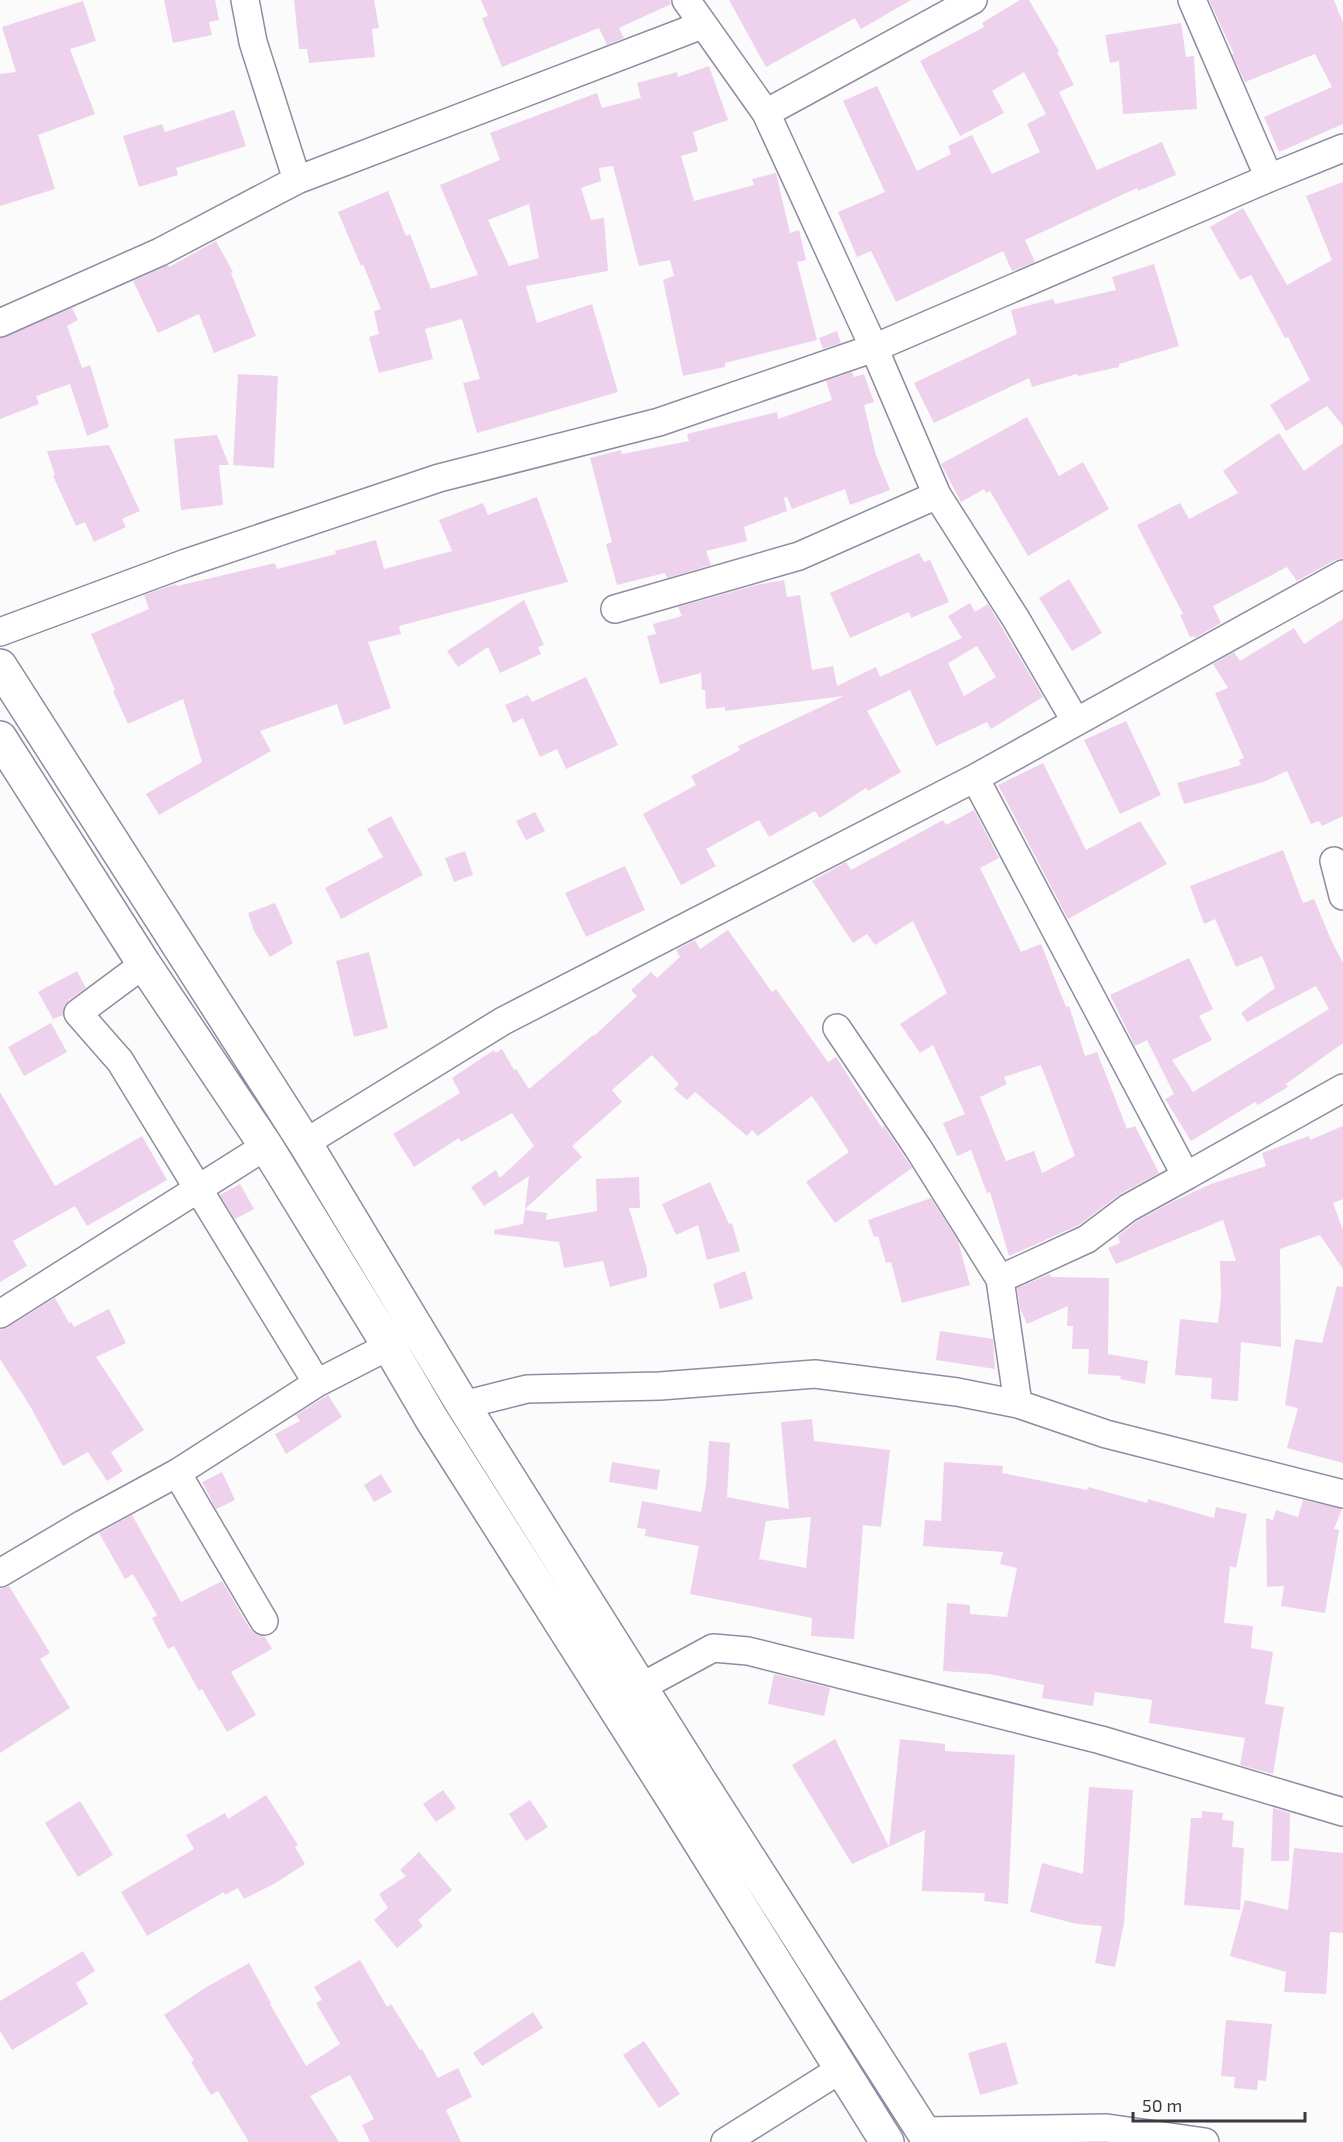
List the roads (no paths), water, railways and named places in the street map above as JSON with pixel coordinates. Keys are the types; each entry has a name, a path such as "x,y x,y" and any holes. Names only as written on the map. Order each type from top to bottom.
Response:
{"highway":[{"path":"0,666 304,1143 640,1687 689,1794 841,2069 887,2142"},
{"path":"0,738 144,964 266,1146 431,1418 927,2136"}],"street":[{"path":"245,0 253,42 297,180"},
{"path":"686,0 766,114 874,348 936,495 1016,619 1076,722"},
{"path":"766,114 973,0"},
{"path":"1192,0 1269,178"},
{"path":"0,323 160,252 297,180 702,25"},
{"path":"0,632 186,563 439,478 659,422 874,348 1343,148"},
{"path":"615,609 799,556 936,495"},
{"path":"304,1143 503,1021 975,778 1343,574"},
{"path":"975,778 1186,1176"},
{"path":"1334,861 1343,896"},
{"path":"144,964 78,1013 120,1060 317,1383"},
{"path":"837,1029 918,1148 1000,1279 1018,1404"},
{"path":"1000,1279 1087,1239 1128,1208 1343,1088"},
{"path":"0,1314 266,1146"},
{"path":"0,1574 83,1524 177,1473 317,1383 389,1346"},
{"path":"464,1405 527,1389 660,1386 814,1374 957,1392 1018,1404 1106,1434 1343,1494"},
{"path":"177,1473 264,1621"},
{"path":"640,1687 713,1648 747,1651 1101,1740 1343,1812"},
{"path":"725,2142 841,2069"},
{"path":"927,2136 1107,2128 1205,2142"}]}
